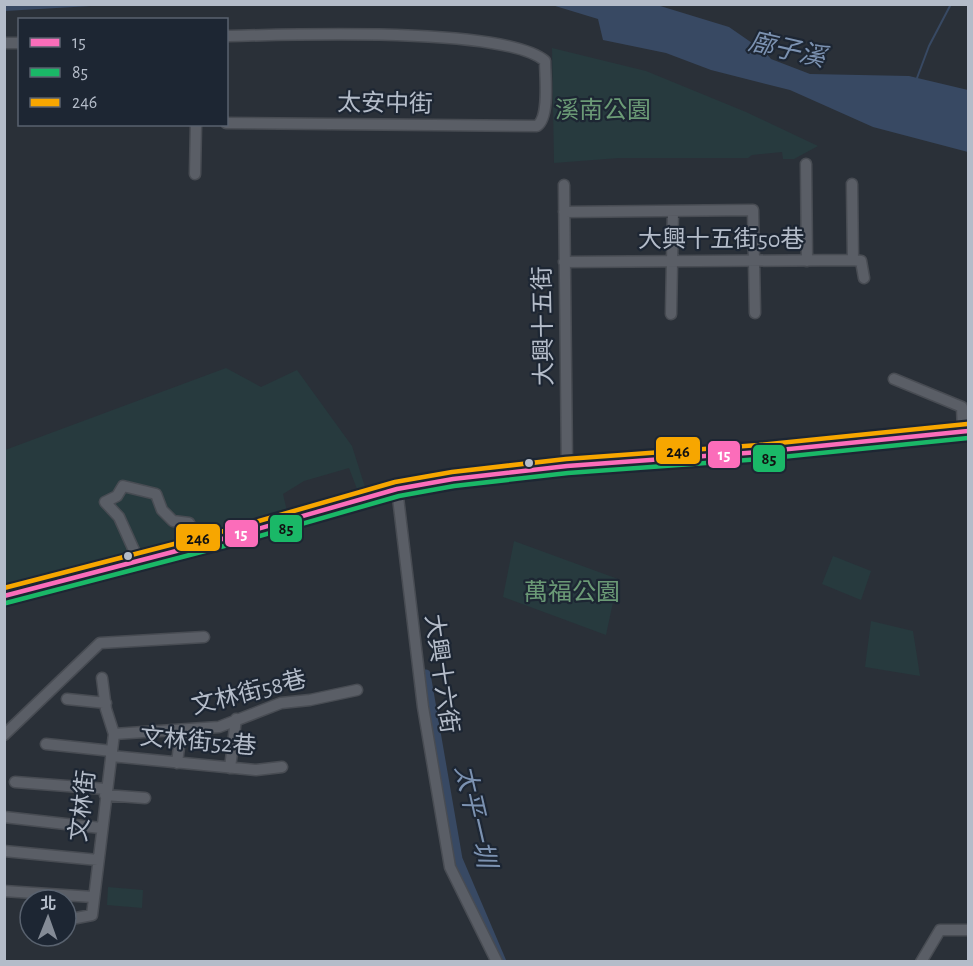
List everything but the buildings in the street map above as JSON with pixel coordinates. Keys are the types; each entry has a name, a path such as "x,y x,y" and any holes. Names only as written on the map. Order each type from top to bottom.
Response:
{"main road":[{"path":"4,596 226,538 397,489 453,479 567,466 760,452 966,431"}],"street":[{"name":"太安中街","path":"228,36 458,39 527,51 545,61 546,92 542,123 525,127 228,123"},
{"path":"195,174 196,126"},
{"path":"806,164 807,261"},
{"path":"852,184 853,260 861,261 864,278"},
{"name":"大興十五街","path":"564,185 567,466"},
{"path":"564,212 753,210 755,313"},
{"path":"671,314 673,211"},
{"name":"大興十五街50巷","path":"564,262 853,260"},
{"path":"894,379 962,407 966,431"},
{"path":"123,486 156,494 162,510 173,521 189,523 197,541 137,557 119,517 105,502 117,496 123,486"},
{"name":"大興十六街","path":"397,489 423,707 450,867 496,962"},
{"path":"4,735 100,643 204,637"},
{"name":"文林街","path":"78,918 92,915 114,734 102,678"},
{"name":"文林街58巷","path":"114,734 219,727 281,703 310,700 357,690"},
{"path":"67,699 106,703"},
{"path":"230,768 236,719"},
{"path":"177,763 181,731"},
{"name":"文林街52巷","path":"46,744 177,763 256,770 282,767"},
{"path":"15,782 145,798"},
{"path":"4,817 101,828"},
{"path":"4,850 98,860"},
{"path":"4,891 93,897"},
{"path":"921,962 940,930 969,930"}],"green space":[{"name":"溪南公園","path":"552,48 646,71 746,112 818,146 794,159 783,159 782,152 752,155 748,158 619,158 554,163"},
{"path":"226,368 261,387 297,370 352,446 365,487 357,489 349,468 304,481 283,494 287,511 5,588 5,450"},
{"name":"萬福公園","path":"514,541 618,579 606,635 503,597"},
{"path":"833,556 871,571 861,600 822,584"},
{"path":"871,621 913,631 920,676 865,667"},
{"path":"108,887 143,890 142,908 107,905"}],"water":[{"path":"5,4 107,4 108,5 5,11"},
{"path":"552,5 657,5 729,27 765,52 771,59 810,74 909,76 968,90 968,152 873,127 790,90 711,70 666,53 603,40 598,19"}],"waterway":[{"path":"917,78 929,46 951,4"},
{"name":"太平一圳","path":"426,674 458,859 502,962"}],"transit line":[{"name":"246","path":"4,588 224,531 395,482 452,472 566,459 759,445 967,424"},
{"name":"15","path":"4,596 226,538 397,489 453,479 567,466 760,452 968,431"},
{"name":"85","path":"6,603 228,545 399,496 454,486 568,473 761,459 968,438"}],"water label":[{"name":"廍子溪","path":"787,50"}]}
